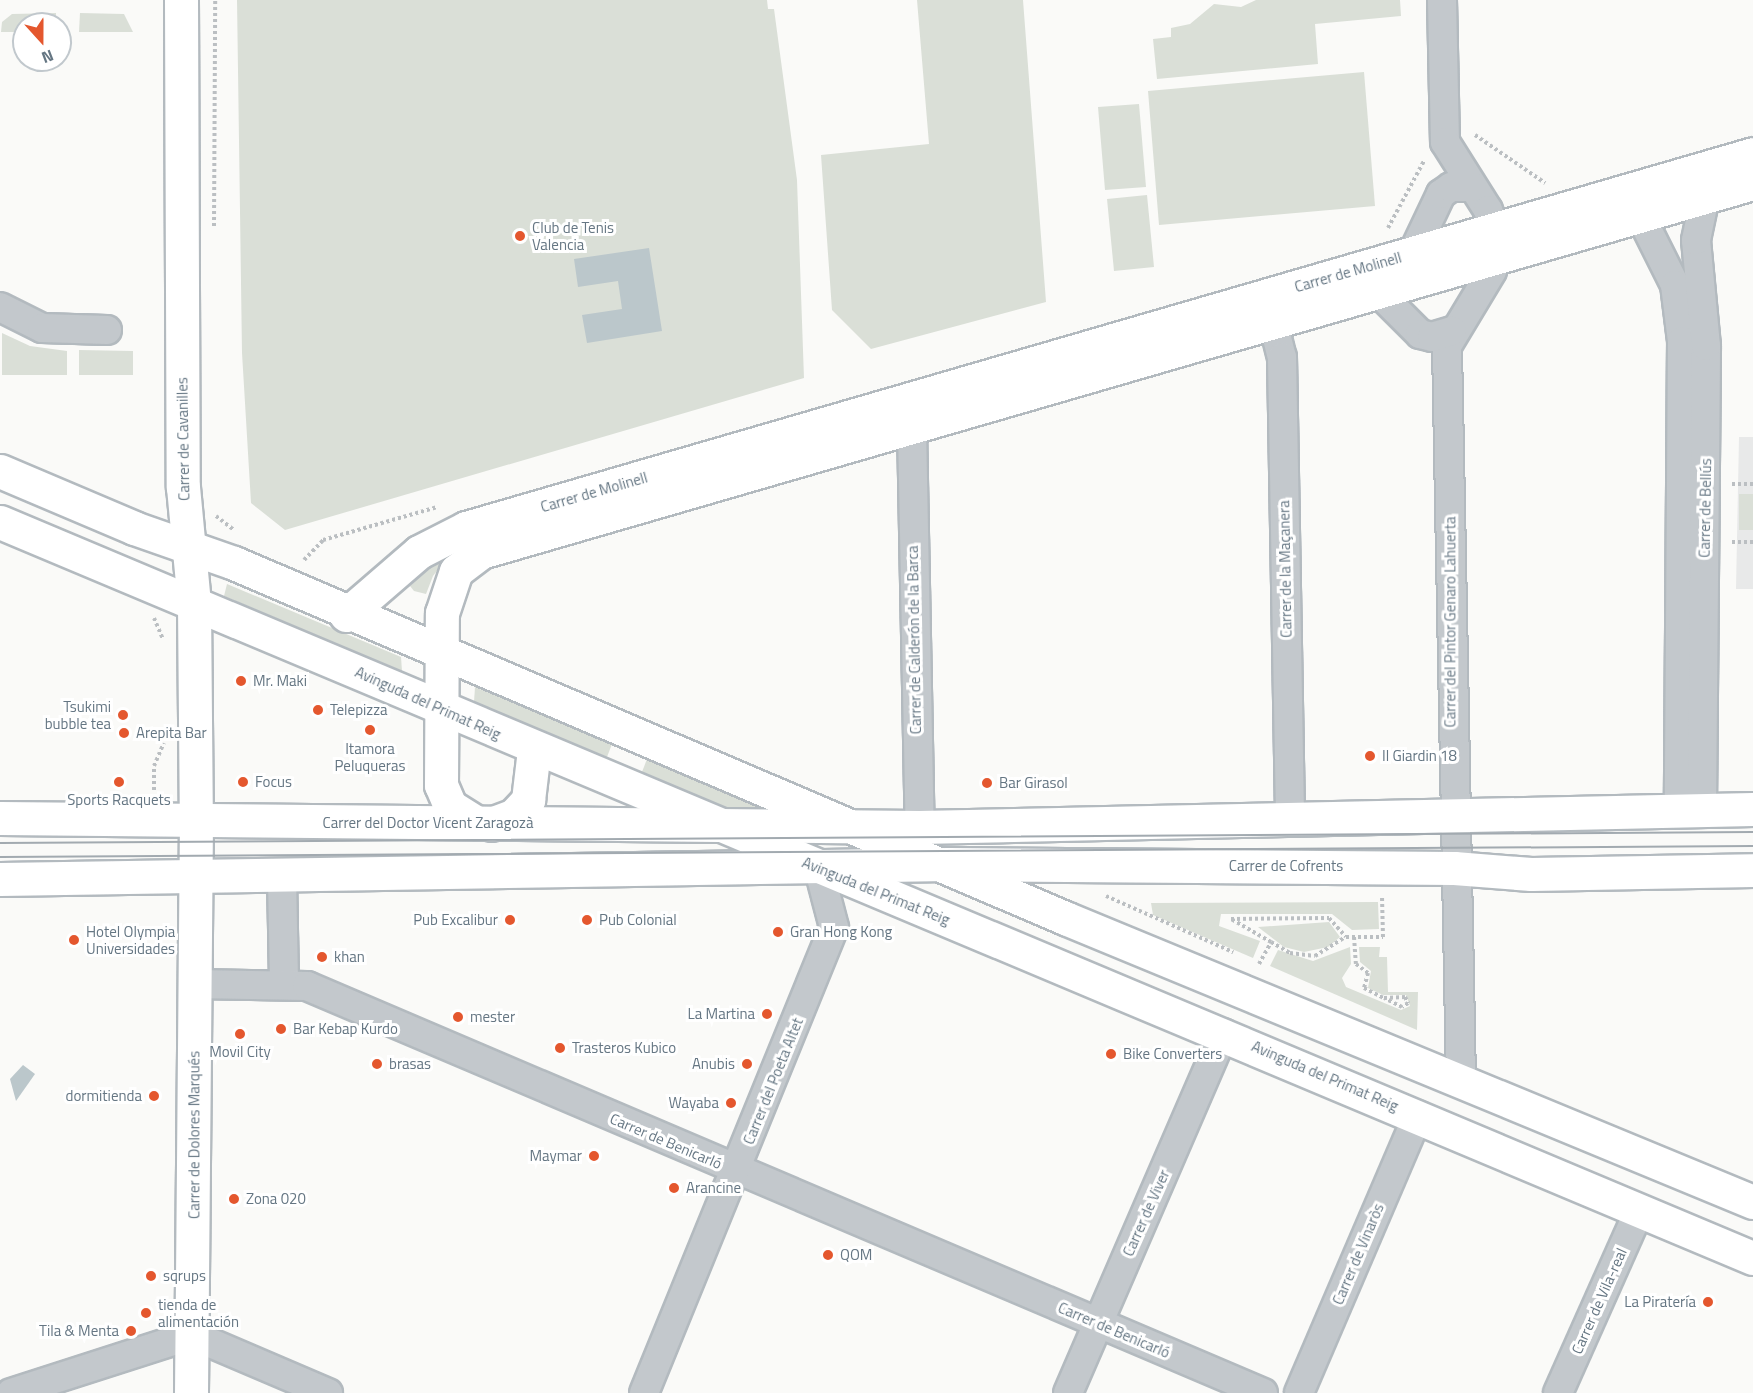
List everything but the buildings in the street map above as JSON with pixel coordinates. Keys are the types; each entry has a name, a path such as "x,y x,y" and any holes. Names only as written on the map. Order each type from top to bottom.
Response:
{"street":[{"name":"Carrer de Cavanilles","path":"181,0 181,373 188,549 194,604 195,877"},
{"path":"1442,0 1445,142 1472,187 1497,243"},
{"name":"Carrer de Molinell","path":"346,615 419,552 466,528 869,426 912,427 948,403 1273,322 1377,291 1497,243 1753,154"},
{"name":"Carrer de Molinell","path":"483,824 461,816 445,797 441,708 441,655 447,586 456,571 481,552 1413,253 1497,243 1640,215 1753,183"},
{"path":"1413,253 1441,194 1451,187 1472,187"},
{"name":"Carrer de Bellús","path":"1690,811 1691,297 1696,240 1705,197"},
{"name":"Carrer de Bellús","path":"1640,215 1691,297"},
{"name":"Carrer del Pintor Genaro Lahuerta","path":"1461,1079 1452,816 1447,346 1452,331 1497,243"},
{"name":"Carrer de Molinell","path":"1377,291 1420,334 1432,338 1452,331"},
{"path":"0,307 42,328 107,330"},
{"name":"Carrer de la Maçanera","path":"1273,322 1282,357 1290,819"},
{"name":"Carrer de Calderón de la Barca","path":"912,427 929,848"},
{"path":"0,471 188,549 234,563 346,615 856,827 929,848 1461,1079 1753,1202"},
{"name":"Avinguda del Primat Reig","path":"0,522 715,826 1224,1033 1753,1258"},
{"path":"483,824 514,815 528,800 534,750"},
{"name":"Carrer de Cofrents","path":"818,866 929,848 1290,819 1753,809"},
{"name":"Carrer del Doctor Vicent Zaragozà","path":"0,818 856,827"},
{"name":"Carrer de Cofrents","path":"929,848 1454,868 1531,874 1753,870"},
{"path":"0,879 282,877 818,866"},
{"name":"Carrer del Poeta Altet","path":"644,1393 737,1171 834,927 818,866"},
{"name":"Carrer de Dolores Marqués","path":"191,1393 195,877"},
{"path":"282,877 284,983"},
{"name":"Carrer de Benicarló","path":"195,984 284,983 307,986 1263,1393"},
{"name":"Carrer de Viver","path":"1068,1393 1224,1033"},
{"name":"Carrer de Vinaròs","path":"1299,1393 1418,1115"},
{"name":"Carrer de Vila-real","path":"1558,1393 1640,1209"},
{"path":"11,1393 192,1335 328,1393"}],"path":[{"path":"1466,132 1542,183 1557,181"},
{"path":"1381,233 1428,157"},
{"path":"1731,484 1753,484"},
{"path":"304,560 323,540"},
{"path":"1731,542 1753,543"},
{"path":"150,610 165,644"},
{"path":"155,818 154,766 170,733"},
{"path":"1346,937 1329,918 1231,919 1290,953 1315,956 1346,937 1383,937 1382,890 1394,890"},
{"path":"1102,894 1240,955"},
{"path":"1354,937 1356,964 1368,973 1364,988 1384,998 1402,1007 1408,1003 1405,997 1384,998"},
{"path":"1251,960 1261,965 1271,942"}],"shaded area":[{"name":"Club de Tenis Valencia","path":"237,0 767,0 768,9 774,9 797,180 804,378 285,530 251,503 242,353"},
{"path":"917,0 1023,0 1046,302 871,349 832,310 821,155 929,144"},
{"path":"1256,0 1400,0 1401,16 1315,24 1318,64 1157,79 1153,39 1171,37 1171,28 1190,24 1214,4 1241,7"},
{"path":"80,13 124,14 133,32 79,32"},
{"path":"12,14 12,32 1,32 2,22"},
{"path":"1364,72 1375,206 1159,225 1148,91"},
{"path":"1139,104 1146,187 1105,190 1098,107"},
{"path":"1147,195 1154,267 1114,271 1107,199"},
{"path":"649,248 662,331 587,343 582,315 622,309 618,281 578,287 574,259"},
{"path":"2,333 30,346 67,351 67,375 2,375"},
{"path":"79,350 133,351 133,375 79,375"},
{"path":"1739,437 1753,437 1753,589 1736,589"},
{"path":"1739,494 1753,494 1753,530 1739,530"},
{"path":"464,536 433,576 426,594 414,591 410,586 429,564"},
{"path":"227,584 401,657 402,671 224,596"},
{"path":"475,687 612,744 607,757 474,702"},
{"path":"647,759 774,813 749,817 642,772"},
{"path":"1378,902 1379,929 1352,930 1332,914 1221,914 1219,926 1260,941 1253,958 1153,915 1151,903"},
{"path":"1329,922 1340,937 1328,947 1304,952 1284,947 1258,927"},
{"path":"1350,947 1351,964 1342,978 1346,987 1401,1010 1410,1006 1406,995 1383,995 1368,988 1371,971 1360,962 1359,947 1380,947 1379,957 1387,957 1388,992 1418,992 1417,1030 1270,966 1278,950 1313,961"},
{"path":"23,1065 35,1074 16,1101 10,1079"}],"tram line":[{"path":"0,843 1753,832"},
{"path":"0,857 1753,846"}],"place":[{"name":"Club de Tenis Valencia","path":"520,236"},
{"name":"Mr. Maki","path":"241,681"},
{"name":"Telepizza","path":"318,710"},
{"name":"Tsukimi bubble tea","path":"123,715"},
{"name":"Itamora Peluqueras","path":"370,730"},
{"name":"Arepita Bar","path":"124,733"},
{"name":"Il Giardin 18","path":"1370,756"},
{"name":"Sports Racquets","path":"119,782"},
{"name":"Focus","path":"243,782"},
{"name":"Bar Girasol","path":"987,783"},
{"name":"Pub Excalibur","path":"510,920"},
{"name":"Pub Colonial","path":"587,920"},
{"name":"Gran Hong Kong","path":"778,932"},
{"name":"Hotel Olympia Universidades","path":"74,940"},
{"name":"khan","path":"322,957"},
{"name":"La Martina","path":"767,1014"},
{"name":"mester","path":"458,1017"},
{"name":"Bar Kebap Kurdo","path":"281,1029"},
{"name":"Movil City","path":"240,1034"},
{"name":"Trasteros Kubico","path":"560,1048"},
{"name":"Bike Converters","path":"1111,1054"},
{"name":"brasas","path":"377,1064"},
{"name":"Anubis","path":"747,1064"},
{"name":"dormitienda","path":"154,1096"},
{"name":"Wayaba","path":"731,1103"},
{"name":"Maymar","path":"594,1156"},
{"name":"Arancine","path":"674,1188"},
{"name":"Zona 020","path":"234,1199"},
{"name":"QOM","path":"828,1255"},
{"name":"sqrups","path":"151,1276"},
{"name":"La Piratería","path":"1708,1302"},
{"name":"tienda de alimentación","path":"146,1313"},
{"name":"Tila & Menta","path":"131,1331"}]}
